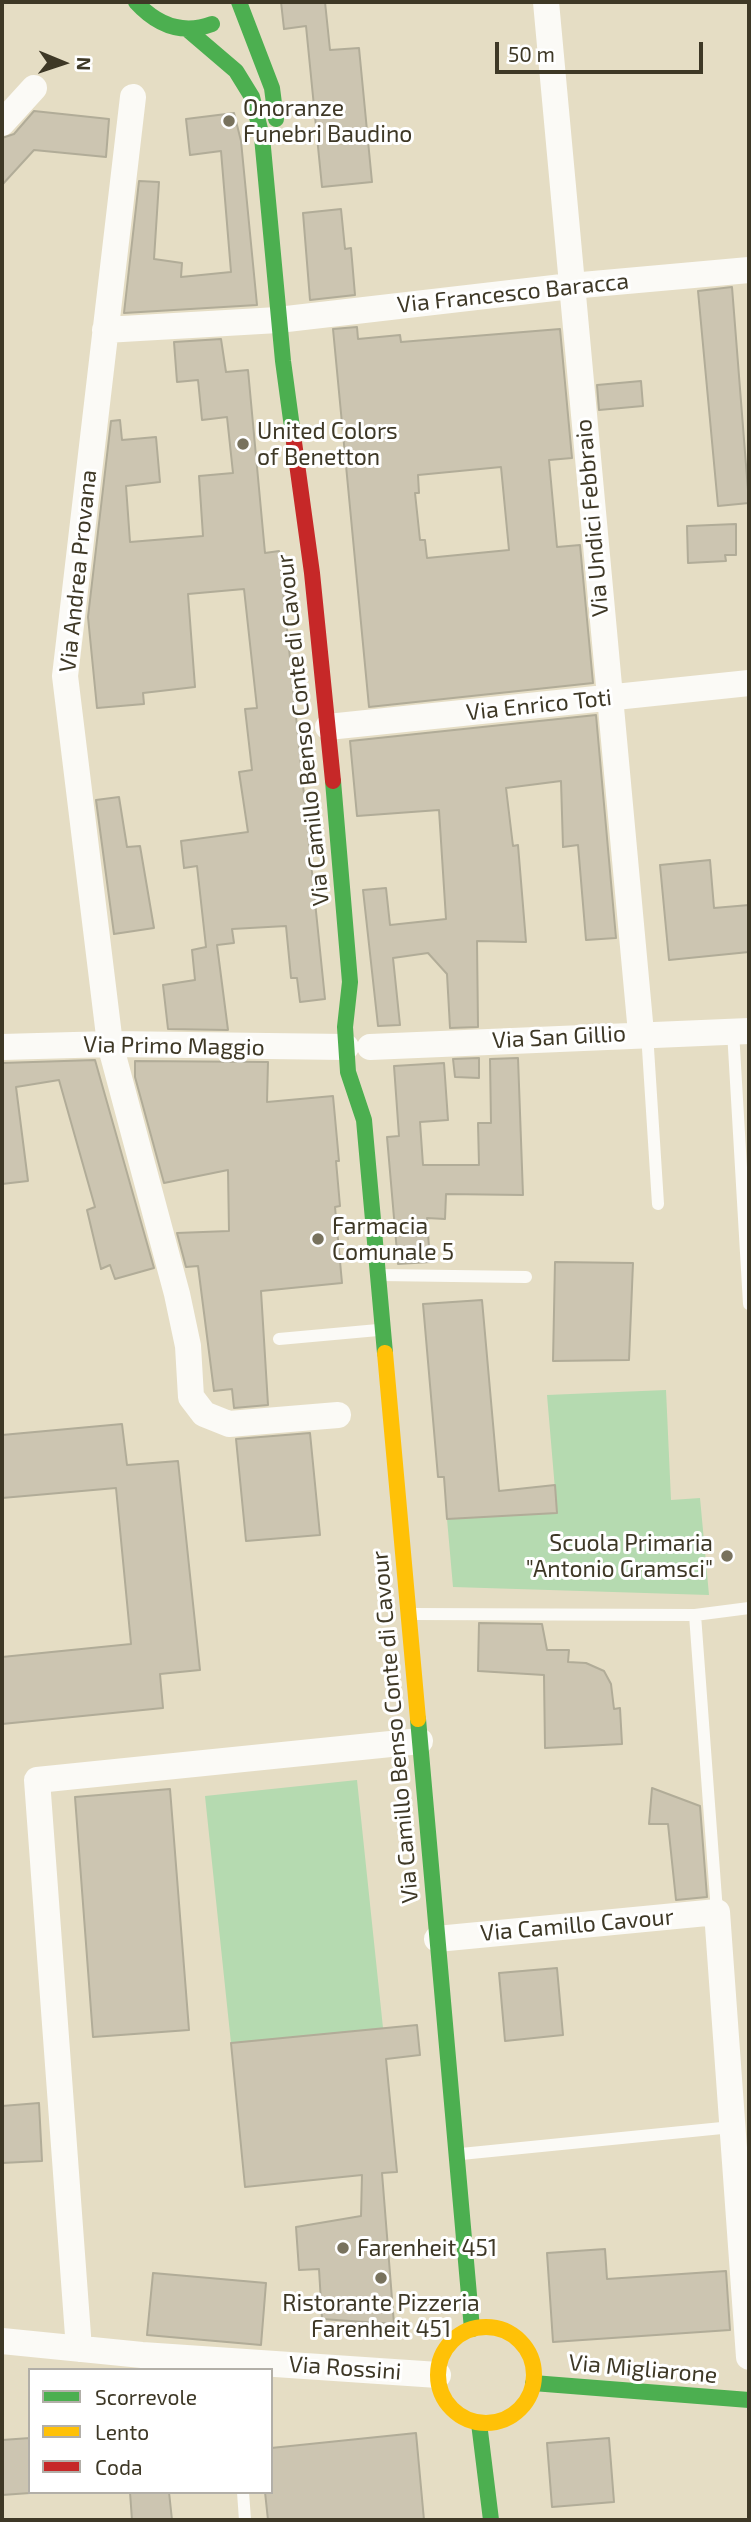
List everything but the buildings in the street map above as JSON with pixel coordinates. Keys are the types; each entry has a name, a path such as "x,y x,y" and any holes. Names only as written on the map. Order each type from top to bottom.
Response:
{"main road":[{"path":"135,2 150,18 171,28 188,30 208,27 225,16 238,2 272,88 280,149"},
{"name":"Via Camillo Benso Conte di Cavour","path":"188,30 236,71 252,97 262,136 289,311 299,472 328,727 350,982 363,1039 348,1072 364,1121 472,2329"},
{"name":"Via Camillo Benso Conte di Cavour","path":"350,982 345,1027 363,1039"},
{"name":"Via Camillo Benso Conte di Cavour","path":"364,1121 370,1083"},
{"path":"488,2327 504,2330 518,2338 531,2359 533,2383 520,2409 501,2420 479,2423 455,2412 446,2401 438,2375 440,2360 447,2346 472,2329 488,2327"},
{"name":"Via Migliarone","path":"533,2383 749,2400"},
{"path":"479,2423 491,2520"}],"street":[{"name":"Via Undici Febbraio","path":"546,2 608,697 644,1033"},
{"path":"2,123 34,88"},
{"name":"Via Andrea Provana","path":"133,97 65,676 110,1044 180,1307 188,1346 191,1397 204,1414 229,1424 338,1415"},
{"name":"Via Francesco Baracca","path":"105,330 749,270"},
{"name":"Via Enrico Toti","path":"328,727 749,683"},
{"name":"Via San Gillio","path":"363,1039 741,1031"},
{"name":"Via Primo Maggio","path":"2,1046 363,1039"},
{"path":"79,2349 37,1780 420,1741"},
{"path":"717,1912 749,2357"},
{"name":"Via Camillo Cavour","path":"437,1939 717,1912"},
{"name":"Via Rossini","path":"2,2341 233,2365 438,2375"}],"lane":[{"path":"741,1031 749,1304"},
{"path":"644,1033 658,1204"},
{"path":"377,1275 526,1277"},
{"path":"279,1339 382,1330"},
{"path":"408,1614 695,1615 749,1608"},
{"path":"695,1615 717,1912"},
{"path":"456,2154 732,2127"},
{"path":"243,2494 245,2520"}],"green space":[{"path":"666,1390 671,1500 700,1498 709,1595 453,1587 447,1519 557,1513 547,1395"},
{"path":"357,1780 383,2028 231,2043 205,1796"}],"traffic: fast":[{"path":"136,2 153,17 171,26 190,28 212,24"},
{"path":"239,2 272,88 276,119"},
{"path":"188,30 236,71 252,97 262,137 283,361 294,442"},
{"path":"333,781 350,982 345,1027 348,1072 364,1120 385,1353"},
{"path":"418,1719 472,2329"},
{"path":"533,2383 749,2400"},
{"path":"479,2423 491,2520"}],"traffic: slow":[{"path":"385,1353 418,1719"},
{"path":"486,2327 504,2331 520,2341 530,2357 534,2375 530,2393 520,2409 504,2419 486,2423 468,2419 452,2409 442,2393 438,2375 442,2357 452,2341 468,2331 486,2327"}],"traffic: jam":[{"path":"294,442 312,573 333,781"}],"place":[{"name":"Onoranze Funebri Baudino","path":"229,121"},
{"name":"United Colors of Benetton","path":"243,444"},
{"name":"Farmacia Comunale 5","path":"318,1239"},
{"name":"Scuola Primaria \"Antonio Gramsci\"","path":"727,1556"},
{"name":"Farenheit 451","path":"343,2248"},
{"name":"Ristorante Pizzeria Farenheit 451","path":"381,2278"}]}
